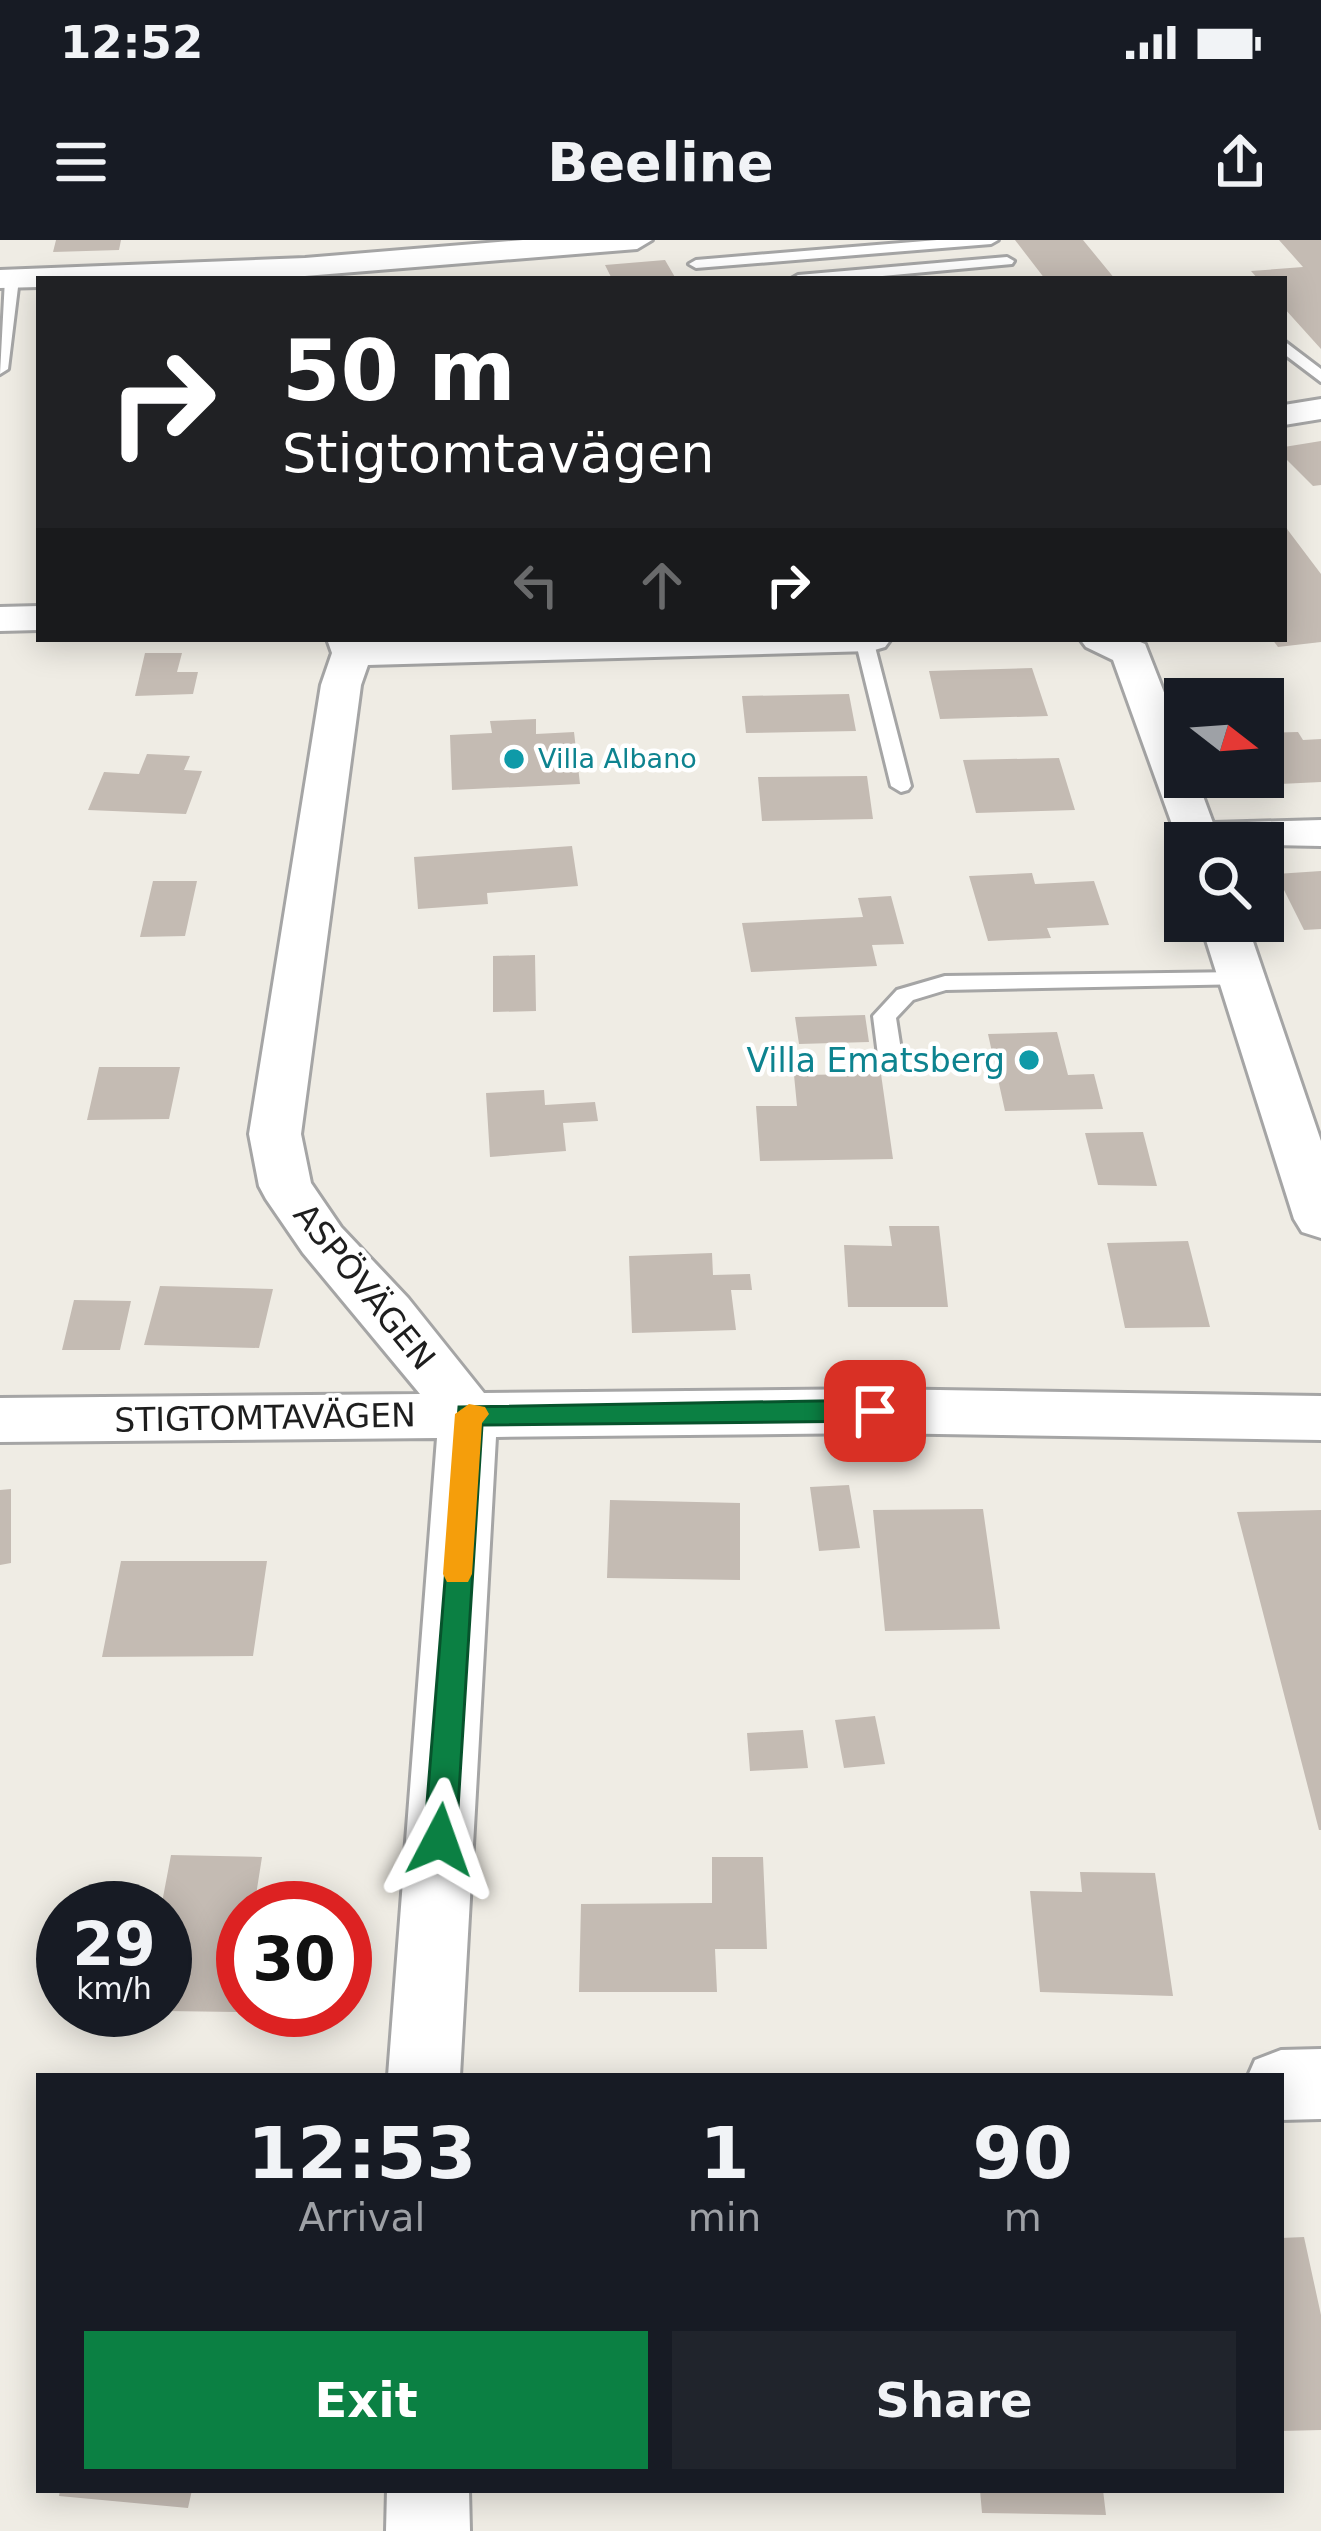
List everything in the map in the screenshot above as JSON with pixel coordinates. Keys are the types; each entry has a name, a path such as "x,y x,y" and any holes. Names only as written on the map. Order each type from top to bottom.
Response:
{"street":[{"path":"59,276 637,240"},
{"path":"6,279 36,277"},
{"path":"1287,415 1321,409"},
{"path":"0,619 36,619"},
{"path":"350,646 645,642"},
{"path":"1107,642 1131,653 1191,822"},
{"name":"ASPÖVÄGEN","path":"350,646 275,1135 285,1186 322,1240 388,1312 469,1414"},
{"path":"1284,835 1321,833"},
{"path":"1230,942 1321,1219"},
{"name":"STIGTOMTAVÄGEN","path":"0,1420 875,1411 1321,1418"},
{"path":"424,2073 469,1414"},
{"path":"1284,2085 1321,2084"},
{"path":"428,2493 428,2531"}],"lane":[{"path":"696,265 992,240 1020,276"},
{"path":"833,276 1007,261"},
{"path":"0,369 6,279"},
{"path":"1287,349 1321,377"},
{"path":"868,642 901,786"},
{"path":"891,1063 884,1016 905,994 945,983 1242,979"}],"building":[{"path":"56,240 121,240 119,250 53,252"},
{"path":"1015,240 1083,240 1113,276 1043,276"},
{"path":"1279,240 1321,240 1321,349 1287,311 1287,276 1255,276 1251,271 1303,267"},
{"path":"665,260 674,276 610,276 605,265"},
{"path":"1321,441 1321,485 1313,486 1287,460 1287,447"},
{"path":"1287,529 1321,574 1321,642 1278,647 1274,642 1287,642"},
{"path":"145,653 182,653 177,672 198,672 193,694 135,696"},
{"path":"1032,668 1048,716 940,719 929,671"},
{"path":"849,694 856,731 746,733 742,696"},
{"name":"Villa Albano","path":"536,719 536,734 574,732 580,784 452,790 450,735 492,733 490,721"},
{"path":"1284,732 1298,732 1303,740 1321,739 1321,782 1284,784"},
{"path":"147,754 190,756 184,770 202,771 186,814 88,810 104,772 139,774"},
{"path":"1059,758 1075,810 976,813 963,760"},
{"path":"867,776 873,819 762,821 758,777"},
{"path":"572,846 578,886 487,893 488,904 418,909 414,857"},
{"path":"1321,871 1321,929 1304,930 1284,890 1284,873"},
{"path":"1032,873 1035,884 1094,881 1109,925 1047,928 1051,938 988,941 969,876"},
{"path":"153,881 197,881 185,936 140,937"},
{"path":"891,896 904,944 872,945 877,966 751,972 742,923 863,917 858,898"},
{"path":"535,955 536,1011 493,1012 493,956"},
{"path":"865,1015 869,1042 799,1044 795,1017"},
{"name":"Villa Ematsberg","path":"1057,1032 1068,1075 1094,1074 1103,1109 1005,1111 988,1034"},
{"path":"99,1067 180,1067 169,1119 87,1120"},
{"path":"881,1074 893,1159 760,1161 756,1106 797,1106 794,1075"},
{"path":"544,1090 545,1105 595,1102 598,1121 563,1123 566,1151 490,1157 486,1093"},
{"path":"1143,1132 1157,1186 1098,1185 1085,1133"},
{"path":"889,1226 939,1226 948,1307 848,1307 844,1245 892,1246"},
{"path":"1188,1241 1210,1327 1125,1328 1107,1243"},
{"path":"712,1253 713,1275 750,1274 752,1290 731,1290 736,1330 632,1333 629,1256"},
{"path":"160,1286 273,1289 259,1348 144,1345"},
{"path":"74,1300 131,1301 120,1350 62,1350"},
{"path":"849,1485 860,1548 819,1551 810,1487"},
{"path":"11,1489 11,1563 0,1565 0,1490"},
{"path":"610,1500 740,1503 740,1580 607,1578"},
{"path":"983,1509 1000,1629 885,1631 873,1510"},
{"path":"1321,1510 1321,1830 1319,1830 1237,1512"},
{"path":"121,1561 267,1561 253,1656 102,1657"},
{"path":"875,1716 885,1764 844,1768 835,1720"},
{"path":"803,1730 808,1768 750,1771 747,1733"},
{"path":"171,1855 262,1857 258,1881 216,1881 216,2012 192,2011 192,1881 166,1881"},
{"path":"712,1857 763,1857 767,1949 715,1949 717,1992 579,1992 581,1904 712,1903"},
{"path":"1080,1872 1155,1873 1173,1996 1040,1992 1030,1891 1082,1892"},
{"path":"1304,2237 1321,2315 1321,2430 1284,2431 1284,2238"},
{"path":"60,2493 191,2493 188,2508"},
{"path":"980,2493 1103,2493 1106,2515 982,2513"}],"slow traffic":[{"path":"458,1574 469,1414 476,1414"}],"place":[{"name":"Villa Albano","path":"514,759"},
{"name":"Villa Ematsberg","path":"1029,1060"}],"route":[{"path":"440,1840 469,1414 875,1411"}]}
